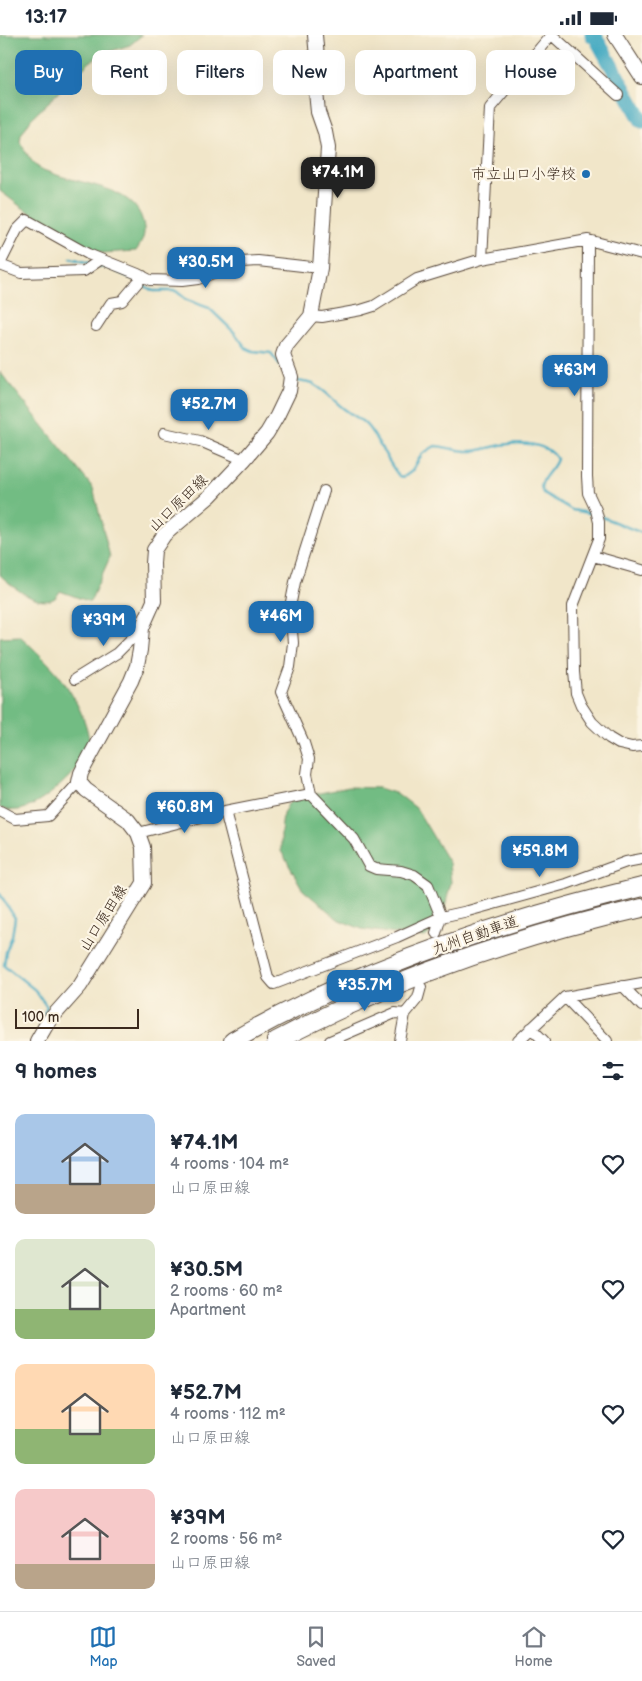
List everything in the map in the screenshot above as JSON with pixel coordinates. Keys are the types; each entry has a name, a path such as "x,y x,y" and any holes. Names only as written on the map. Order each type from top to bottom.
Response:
{"highway":[{"name":"九州自動車道","path":"233,1041 341,987 441,946 515,921 642,887"},
{"name":"九州自動車道","path":"276,1041 346,1006 443,966 519,940 596,918 642,908"}],"main road":[{"name":"山口原田線","path":"79,783 81,773 134,674 140,650 142,628 154,601 152,563 154,550 164,535 210,496 267,433 288,391 291,377 283,355 286,346 310,316 320,267 328,148 318,112 316,93 318,69 315,35"},
{"path":"615,35 642,77"},
{"path":"79,783 128,820 138,833"},
{"name":"山口原田線","path":"37,1041 48,1022 80,986 144,883 142,847 138,833"}],"street":[{"path":"482,259 490,108 551,35 618,95"},
{"path":"100,260 84,271 21,273 0,265 18,230 27,220 100,260 150,280 182,281 198,279 241,262 258,261 320,267"},
{"path":"588,239 587,476 588,493 599,522 600,539 573,606 576,693 592,722 609,738 620,744 632,747 642,746"},
{"path":"310,316 322,317 374,306 417,279 482,259 588,239 642,254"},
{"path":"96,327 110,303 122,301 142,276"},
{"path":"164,433 200,441 244,460"},
{"path":"324,491 295,582 290,607 293,643 290,667 281,691 309,759 307,774 311,794 354,839 369,866 376,869 401,871 414,875 428,885 441,917 436,933"},
{"path":"593,556 642,570"},
{"path":"75,679 117,653 142,628"},
{"path":"0,811 15,819 48,816 79,783"},
{"path":"138,833 225,811 311,794"},
{"path":"225,811 268,977 274,984 396,937 441,917 566,884 626,862 642,859"},
{"path":"518,1041 565,997 642,983"},
{"path":"623,986 642,1006"},
{"path":"400,1041 404,1014 418,998 420,987"},
{"path":"565,997 607,1041"},
{"path":"330,1041 396,1013 404,1014"},
{"path":"532,1028 544,1041"}],"green space":[{"path":"0,35 142,35 130,45 114,50 92,50 92,61 82,70 82,50 15,50 15,95 56,95 31,119 21,135 20,142 38,167 61,176 104,188 129,200 138,210 144,226 143,237 136,251 102,253 70,239 0,191"},
{"path":"0,372 93,488 110,557 90,602 60,591 55,598 41,601 18,590 0,575"},
{"path":"20,636 54,669 70,691 86,725 89,746 88,756 49,795 25,808 12,810 0,808 0,637"},
{"path":"349,787 379,788 398,794 416,808 449,863 451,882 445,907 435,929 425,937 362,929 339,920 303,890 281,851 283,814 288,804 296,798"}],"waterway":[{"path":"592,35 596,38 642,121"},
{"path":"71,258 89,263"},
{"path":"99,266 112,269 136,280"},
{"path":"140,283 153,291 176,291 187,300 209,308 234,332 246,348 253,351 271,353 280,365"},
{"path":"294,380 317,386 365,424 399,476 404,477 412,471 422,454 435,446 468,451 514,443 535,445 548,450 557,459 542,484 543,493 572,510 594,514"},
{"path":"602,517 642,533"},
{"path":"0,894 15,918 4,965 35,990 47,1007 39,1024"}],"place":[{"name":"市立山口小学校","path":"586,174"}]}
